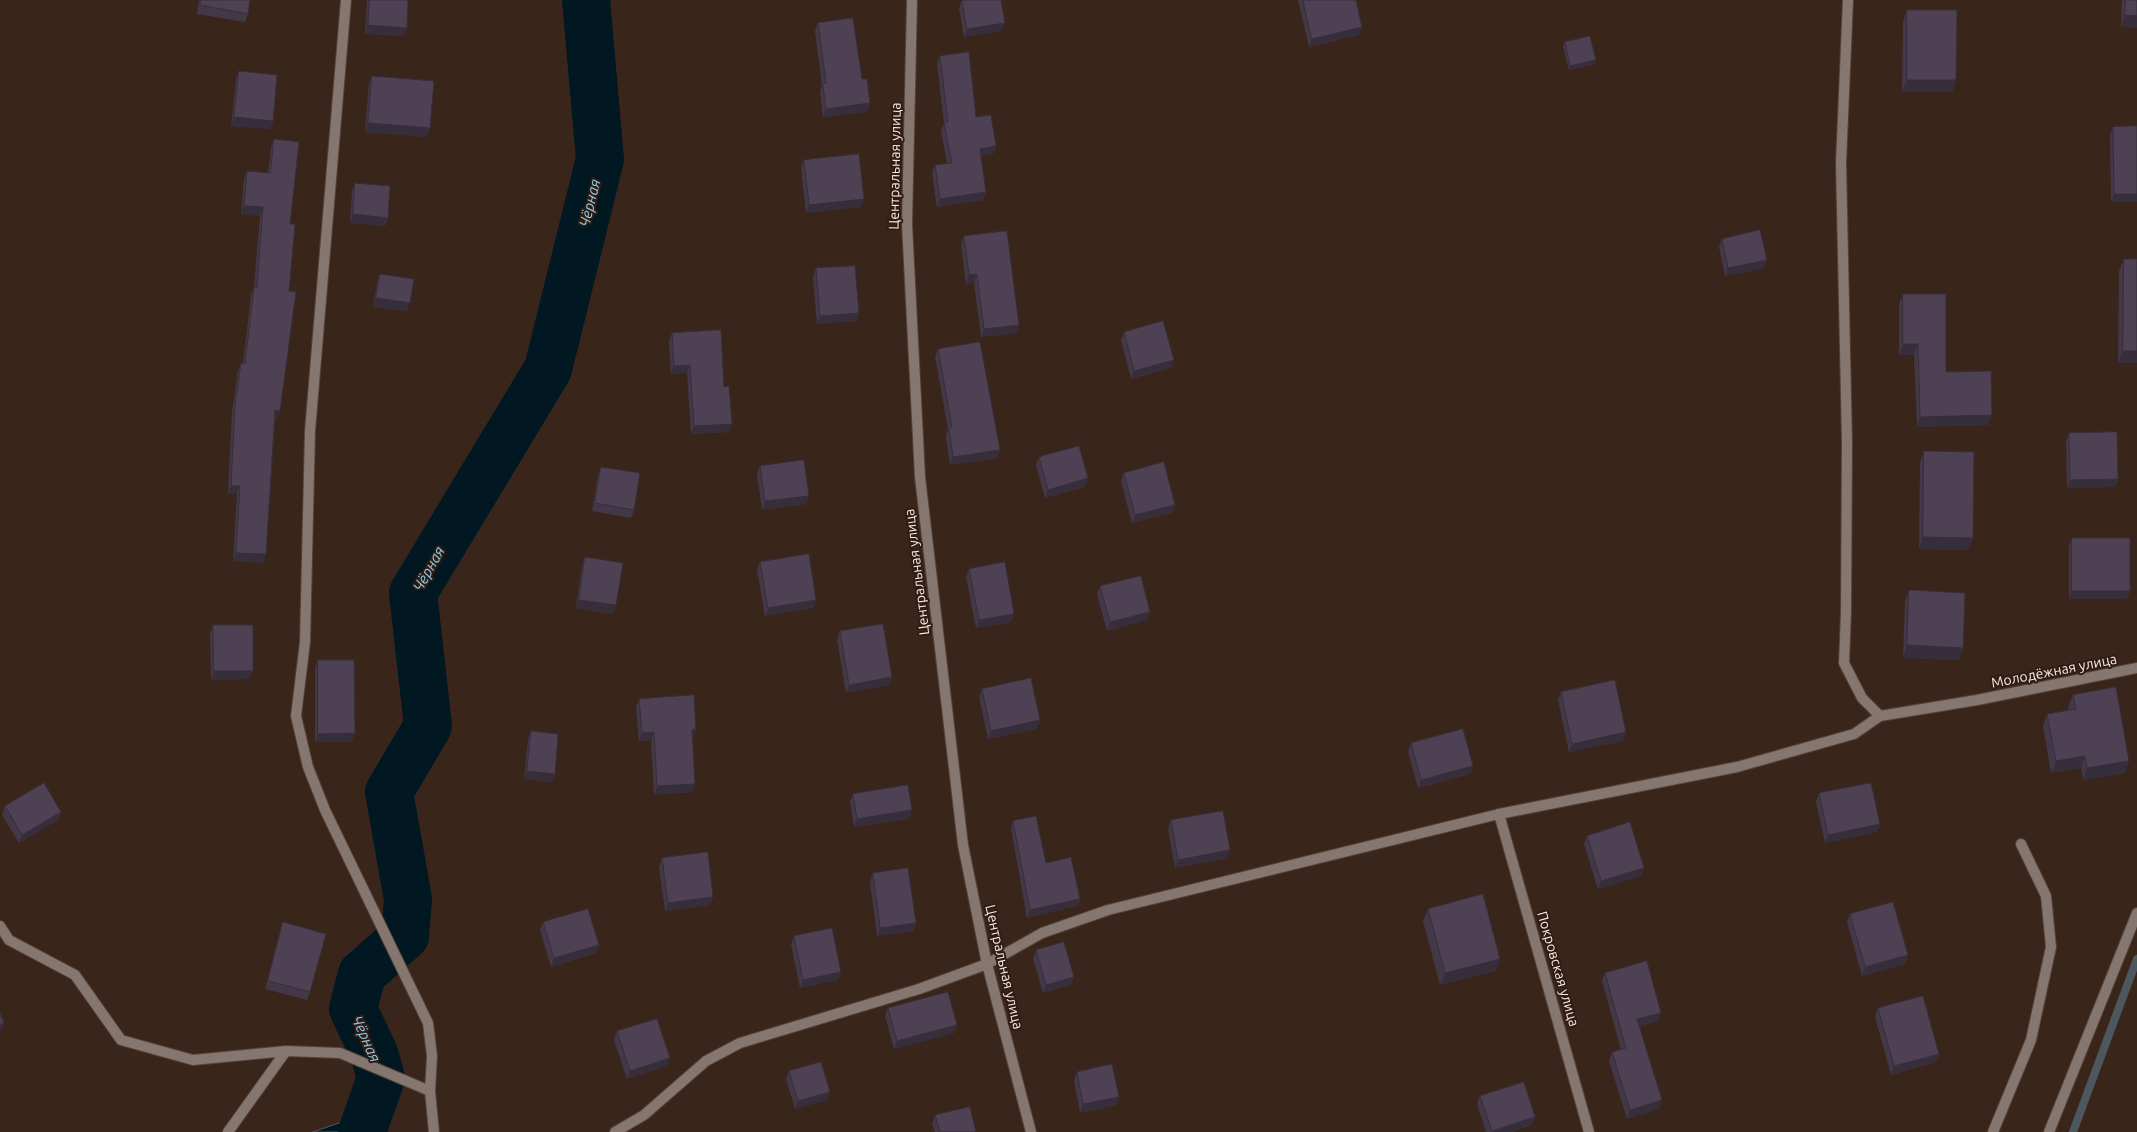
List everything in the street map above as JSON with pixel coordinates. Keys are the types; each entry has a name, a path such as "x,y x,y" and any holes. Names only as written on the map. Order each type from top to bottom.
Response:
{"street":[{"path":"346,0 310,431 305,642 296,716 308,767 325,810 427,1021 432,1056 430,1091 434,1132"},
{"name":"Центральная улица","path":"912,0 907,224 920,477 963,845 987,964 1031,1132"},
{"path":"615,1132 644,1115 706,1061 740,1042 919,989 987,964 1042,933 1108,910 1499,814 1737,767 1854,734 1880,716 1862,698 1844,663 1847,443 1841,163 1848,0"},
{"name":"Молодёжная улица","path":"1880,716 1977,700 2137,668"},
{"name":"Покровская улица","path":"1499,814 1589,1132"},
{"path":"1993,1132 2031,1040 2051,947 2046,896 2021,844"},
{"path":"2049,1132 2137,913"},
{"path":"0,926 4,942 75,975 120,1040 193,1060 286,1051 340,1053 430,1091"},
{"path":"228,1132 286,1051"}],"water":[{"path":"340,1123 355,1132 313,1132"}],"building":[{"path":"201,0 250,0 248,14 200,5"},
{"path":"370,0 408,0 407,28 368,25"},
{"path":"962,0 1001,0 1005,23 967,29"},
{"path":"1303,0 1356,0 1362,27 1312,39"},
{"path":"2126,0 2137,0 2137,16 2125,15"},
{"path":"1907,10 1957,10 1956,80 1907,80"},
{"path":"853,18 862,79 867,79 870,103 826,109 823,84 826,83 818,23"},
{"path":"1590,36 1596,60 1570,66 1565,42"},
{"path":"969,52 976,117 991,115 996,146 980,149 986,192 940,199 935,165 952,163 944,123 948,122 940,56"},
{"path":"239,71 277,75 273,121 234,117"},
{"path":"372,76 434,81 430,128 368,123"},
{"path":"2137,126 2137,194 2114,194 2113,127"},
{"path":"274,139 299,142 290,224 295,224 289,291 296,292 280,411 275,410 266,554 236,553 240,486 231,486 235,405 241,363 245,364 254,287 257,287 263,207 244,206 247,171 270,173"},
{"path":"859,154 864,199 809,205 804,160"},
{"path":"355,183 390,186 388,218 353,214"},
{"path":"1760,230 1767,260 1728,268 1722,239"},
{"path":"1007,231 1019,325 984,329 977,274 969,275 964,236"},
{"path":"2124,259 2137,259 2137,351 2123,351"},
{"path":"855,266 859,313 820,316 816,268"},
{"path":"380,274 414,279 410,303 376,298"},
{"path":"1903,294 1946,294 1946,372 1991,371 1992,415 1920,417 1918,344 1903,344"},
{"path":"1163,321 1174,360 1134,371 1124,332"},
{"path":"721,330 724,387 729,386 732,424 694,426 690,365 674,366 672,333"},
{"path":"980,342 1000,450 953,457 949,428 952,427 938,349"},
{"path":"2117,432 2118,479 2070,480 2069,433"},
{"path":"1079,446 1088,478 1048,490 1039,457"},
{"path":"1924,451 1974,452 1973,538 1923,537"},
{"path":"804,460 809,496 765,501 760,466"},
{"path":"1164,462 1175,505 1135,515 1124,473"},
{"path":"601,467 640,473 634,510 595,503"},
{"path":"2072,538 2130,538 2130,591 2072,591"},
{"path":"809,554 816,600 768,608 760,562"},
{"path":"585,557 623,563 616,605 579,600"},
{"path":"1005,562 1014,614 979,620 969,569"},
{"path":"1141,576 1150,612 1110,622 1100,586"},
{"path":"1909,590 1965,593 1963,648 1907,645"},
{"path":"883,624 892,677 849,685 840,631"},
{"path":"213,625 253,625 253,671 214,671"},
{"path":"318,660 354,660 355,733 318,734"},
{"path":"1031,678 1040,720 991,731 982,689"},
{"path":"1615,680 1626,732 1572,744 1561,692"},
{"path":"2116,687 2129,761 2087,768 2085,756 2056,761 2047,714 2076,709 2073,695"},
{"path":"694,695 696,729 692,730 695,784 657,786 654,732 642,733 639,699"},
{"path":"1463,729 1473,766 1421,780 1411,743"},
{"path":"531,731 558,734 555,774 527,771"},
{"path":"44,783 61,812 22,835 5,806"},
{"path":"1871,783 1880,824 1828,835 1819,793"},
{"path":"908,785 912,810 857,819 853,794"},
{"path":"1223,811 1230,850 1178,860 1171,820"},
{"path":"1036,816 1046,863 1071,857 1080,899 1030,910 1013,821"},
{"path":"1630,822 1644,868 1601,881 1587,836"},
{"path":"708,852 713,897 668,903 662,858"},
{"path":"908,868 916,923 880,928 873,873"},
{"path":"1483,894 1500,959 1445,973 1428,909"},
{"path":"1893,902 1908,955 1865,967 1850,914"},
{"path":"588,909 599,945 554,958 543,922"},
{"path":"283,922 326,934 310,992 268,981"},
{"path":"832,928 841,972 803,980 794,936"},
{"path":"1064,942 1074,977 1046,985 1036,950"},
{"path":"1647,961 1661,1013 1637,1019 1662,1100 1630,1110 1612,1052 1626,1048 1605,973"},
{"path":"948,992 957,1025 897,1041 888,1008"},
{"path":"1923,996 1939,1054 1894,1066 1878,1008"},
{"path":"0,1012 4,1023 0,1025"},
{"path":"657,1019 670,1058 630,1071 617,1031"},
{"path":"821,1062 830,1092 798,1101 789,1071"},
{"path":"1112,1064 1119,1097 1083,1104 1077,1072"},
{"path":"1524,1082 1535,1117 1492,1131 1480,1096"},
{"path":"970,1107 976,1132 940,1132 935,1115"}],"waterway":[{"name":"Чёрная","path":"362,1132 381,1078 374,1053 353,1009 362,974 405,936 408,899 389,792 428,726 413,593 548,369 600,159 586,0"},
{"path":"2073,1132 2137,959"}]}
